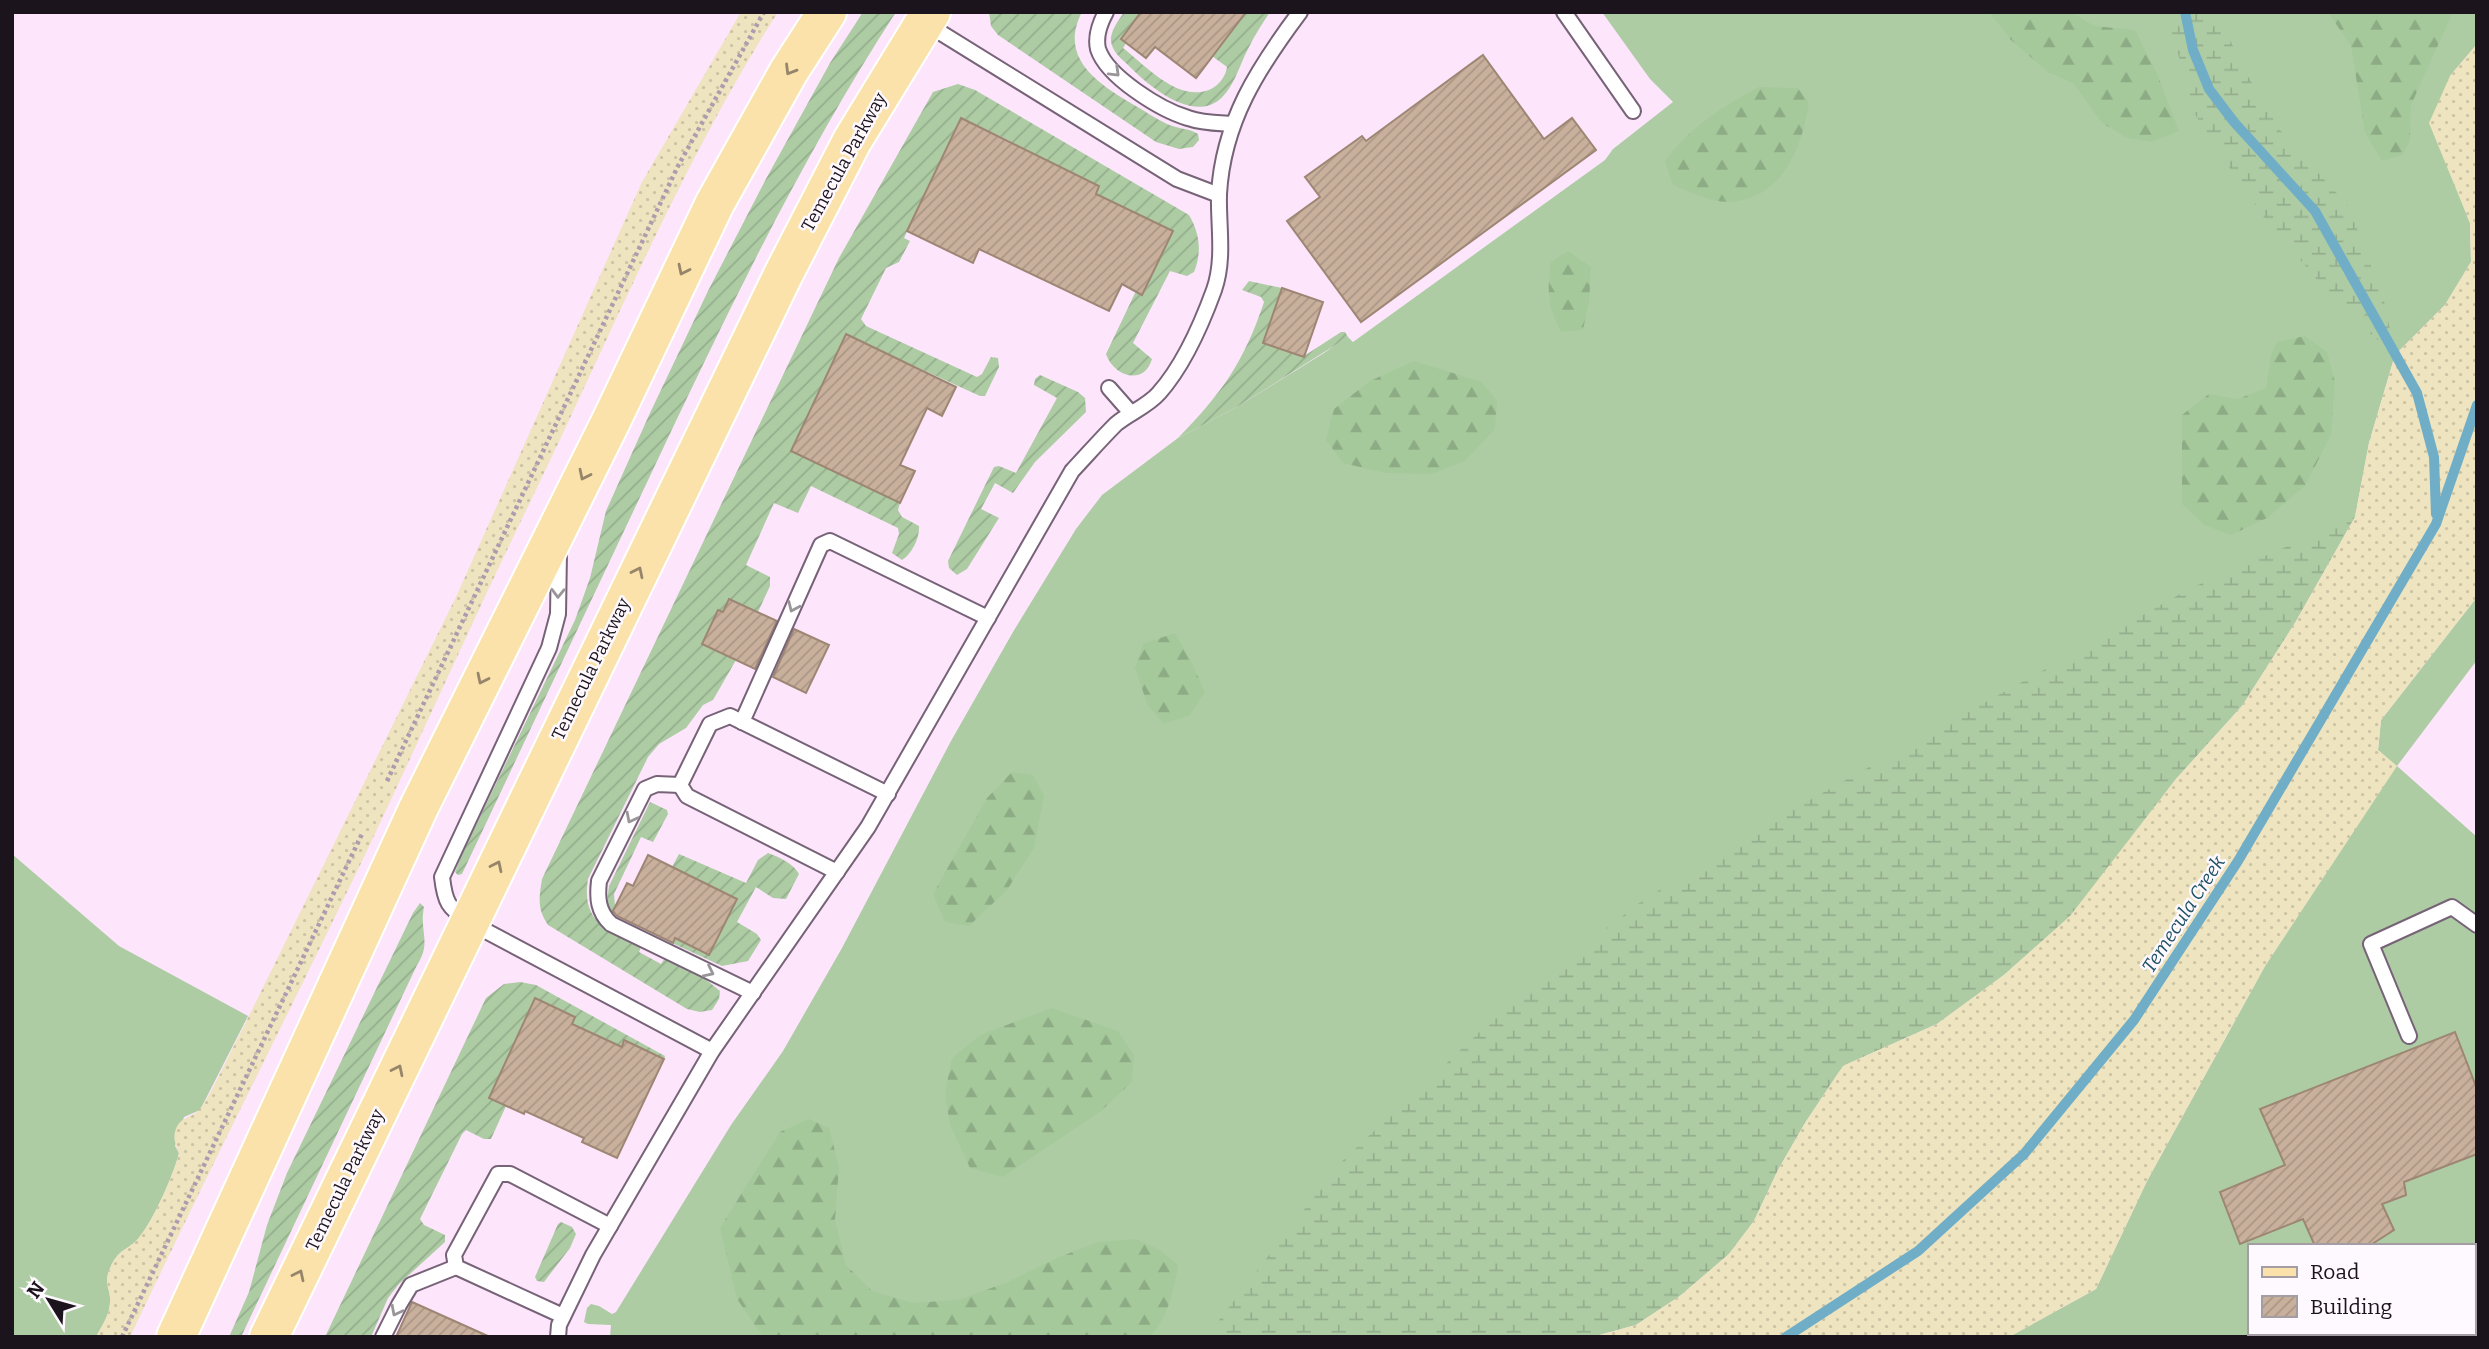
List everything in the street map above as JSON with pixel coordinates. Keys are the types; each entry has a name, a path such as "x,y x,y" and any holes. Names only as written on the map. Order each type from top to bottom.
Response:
{"main road":[{"path":"176,1337 418,809 715,203 789,71 827,12"},
{"name":"Temecula Parkway","path":"269,1337 783,275 852,141 928,18"}],"lane":[{"path":"1106,12 1098,25 1097,47 1115,73 1156,104 1186,118 1232,124"},
{"path":"558,1337 563,1316 610,1226 712,1051 837,872 888,793 1072,471 1118,423 1159,394 1192,342 1216,286 1221,244 1219,195 1224,155 1232,124 1269,53 1300,12"},
{"path":"1564,12 1633,111"},
{"path":"928,18 1177,179 1219,195"},
{"path":"1110,388 1131,413"},
{"path":"559,524 558,614 549,648 442,877 444,898 451,910 469,922 712,1051"},
{"path":"742,722 821,545 830,541 988,618"},
{"path":"680,785 710,724 730,716 888,793"},
{"path":"680,785 657,784 645,789 599,881 602,916 611,924 753,993"},
{"path":"680,785 687,796 837,872"},
{"path":"2409,1035 2371,944 2452,908 2477,925"},
{"path":"456,1267 454,1255 498,1174 510,1174 610,1226"},
{"path":"383,1337 411,1285 456,1267 563,1316"}],"path":[{"path":"386,784 678,166 764,12"},
{"path":"122,1337 363,832"}],"green space":[{"path":"863,12 896,12 828,125 735,298 462,874 458,875 455,872 462,854 575,620 590,578 606,511 650,413 708,291 767,177 830,63"},
{"path":"989,12 1082,12 1076,28 1075,43 1078,56 1095,78 1120,97 1167,124 1198,134 1199,140 1193,147 1179,149 1156,142 998,35 991,26"},
{"path":"1124,12 1141,12 1121,39 1126,43 1123,48 1175,87 1199,92 1211,89 1224,77 1227,67 1212,56 1246,12 1270,12 1224,95 1208,106 1196,107 1183,104 1159,91 1115,52 1111,37"},
{"path":"1602,12 2477,12 2477,44 2450,76 2451,174 2470,223 2471,262 2445,305 2395,355 2369,443 2355,517 1592,1337 610,1337 611,1325 584,1322 587,1308 591,1304 612,1314 616,1312 731,1125 783,1051 842,948 951,741 1013,632 1076,529 1102,495 1178,438 1237,407 1345,338 1348,337 1353,342 1605,160 1613,149 1673,102 1650,79"},
{"path":"1989,12 2072,12 2094,26 2135,30 2158,76 2179,131 2152,142 2127,138 2102,123 2074,84 2048,72 2011,40"},
{"path":"2166,12 2217,12 2243,68 2280,130 2349,207 2384,301 2395,355 2341,308 2263,216 2226,163 2196,116"},
{"path":"2328,12 2453,12 2411,105 2410,141 2402,155 2382,161 2365,133 2351,46"},
{"path":"958,84 975,90 1189,215 1199,243 1197,265 1194,272 1187,276 1170,271 1133,343 1152,359 1143,373 1122,373 1115,368 1106,354 1136,291 1143,294 1173,231 1096,194 1099,186 1006,149 1010,141 961,118 904,238 910,241 899,262 886,268 861,319 866,326 977,377 982,374 991,357 998,358 999,367 985,396 846,335 791,451 900,503 898,510 902,517 919,526 915,545 902,560 892,553 899,534 898,528 811,486 798,513 774,503 746,565 770,577 770,586 758,612 729,599 723,612 718,610 702,644 736,660 713,700 703,705 686,728 659,744 648,757 588,879 589,906 599,923 607,930 641,947 639,952 661,964 665,958 699,974 720,991 719,999 712,1010 700,1012 687,1009 548,925 540,903 542,879 839,258 933,92"},
{"path":"1759,87 1798,88 1809,103 1795,153 1777,181 1749,198 1731,202 1708,199 1673,185 1665,161 1685,137 1708,118"},
{"path":"1568,251 1591,267 1589,302 1583,330 1561,332 1549,298 1549,281 1551,262"},
{"path":"1249,281 1282,288 1264,343 1304,356 1341,332 1345,332 1348,337 1237,407 1178,438 1219,391 1240,360 1264,302 1261,297 1242,290"},
{"path":"2305,336 2327,352 2335,382 2331,435 2305,486 2267,518 2231,535 2204,525 2182,504 2182,415 2209,394 2238,399 2266,388 2271,355 2277,342"},
{"path":"1414,361 1482,382 1497,401 1495,429 1465,461 1431,474 1385,473 1343,463 1326,440 1334,409 1370,381"},
{"path":"1040,375 1078,392 1085,398 1086,412 1035,462 1013,493 995,483 981,509 999,518 967,569 957,575 949,568 948,561 994,467 999,466 1016,473 1057,398 1034,385 1035,379"},
{"path":"2355,517 2295,623 2242,706 2176,779 2071,916 2004,975 1937,1024 1843,1066 1778,1170 1754,1221 1729,1254 1680,1296 1636,1325 1592,1337 1206,1337 1340,1163 1515,999 1643,900 1808,801 2191,588"},
{"path":"2477,597 2477,660 2397,766 2477,837 2477,1335 2009,1337 2096,1289 2147,1181 2265,966 2396,766 2378,750 2381,720"},
{"path":"1175,633 1205,692 1190,715 1164,724 1148,706 1135,668 1143,644"},
{"path":"1012,772 1033,775 1044,796 1034,848 1007,890 969,926 945,922 933,894 987,798"},
{"path":"650,802 667,810 668,814 653,842 641,837 614,894 615,906 612,914 607,901 609,886"},
{"path":"768,853 790,864 799,874 786,899 773,898 756,887 737,922 757,934 761,940 748,961 722,966 672,943 675,938 736,900 672,867 679,854 746,883 758,860"},
{"path":"12,854 119,946 248,1016 200,1110 184,1117 175,1146 179,1153 152,1218 141,1236 118,1255 108,1272 110,1306 96,1337 12,1337"},
{"path":"420,903 424,907 424,950 421,957 241,1337 229,1337 249,1292 267,1225 287,1173"},
{"path":"520,982 536,985 665,1056 664,1059 625,1041 622,1047 572,1024 575,1017 535,999 489,1098 506,1106 491,1139 484,1139 466,1130 462,1134 420,1219 424,1225 445,1235 445,1242 399,1284 388,1298 371,1337 325,1337 486,998 504,984"},
{"path":"1052,1008 1118,1031 1134,1055 1132,1082 1101,1111 1003,1177 970,1168 950,1125 945,1093 952,1058 980,1035"},
{"path":"809,1119 829,1128 839,1167 835,1220 846,1265 872,1291 913,1303 958,1300 1008,1282 1098,1242 1136,1239 1160,1250 1178,1265 1172,1294 1161,1321 1150,1337 763,1337 737,1299 720,1228 780,1132"},
{"path":"561,1222 572,1227 576,1234 570,1248 544,1282 537,1281 535,1277"}],"sand":[{"path":"741,12 778,12 710,129 649,250 364,857 130,1337 96,1337 110,1306 107,1282 111,1266 118,1255 136,1241 145,1228 173,1172 179,1153 174,1137 177,1127 198,1111 219,1076 456,597 642,182"},
{"path":"2477,44 2477,597 2381,720 2378,750 2397,766 2265,966 2147,1181 2096,1289 2009,1337 1592,1337 1636,1325 1680,1296 1729,1254 1754,1221 1778,1170 1843,1066 1937,1024 2004,975 2070,916 2176,779 2242,706 2295,623 2355,517 2369,443 2395,355 2445,305 2471,262 2470,223 2429,123 2450,76"}],"building":[{"path":"1141,12 1246,12 1196,78 1155,47 1146,58 1121,39"},
{"path":"1483,55 1544,139 1572,118 1596,150 1361,322 1287,221 1320,197 1305,177 1362,136 1366,141"},
{"path":"961,118 1099,186 1096,194 1173,231 1142,295 1122,284 1109,311 979,249 973,263 907,231"},
{"path":"1282,288 1323,302 1304,357 1263,343"},
{"path":"846,334 956,387 942,416 927,408 900,465 915,471 900,503 791,451"},
{"path":"729,599 777,621 755,669 702,644 718,610 723,612"},
{"path":"794,629 829,645 806,693 773,677"},
{"path":"648,855 737,899 709,955 675,938 673,943 617,916 613,911 627,883 633,886"},
{"path":"535,998 575,1017 572,1024 622,1047 624,1040 664,1059 617,1158 582,1142 584,1138 489,1098"},
{"path":"2455,1032 2477,1089 2477,1154 2404,1182 2406,1195 2382,1204 2394,1230 2372,1244 2314,1244 2303,1219 2240,1244 2220,1192 2285,1165 2260,1109"},
{"path":"412,1302 490,1337 396,1337"}],"waterway":[{"path":"2185,12 2193,50 2209,89 2234,122 2315,211 2417,393 2434,457 2436,514"},
{"name":"Temecula Creek","path":"1786,1337 1918,1251 2024,1154 2134,1020 2238,861 2436,524 2477,405"}]}
